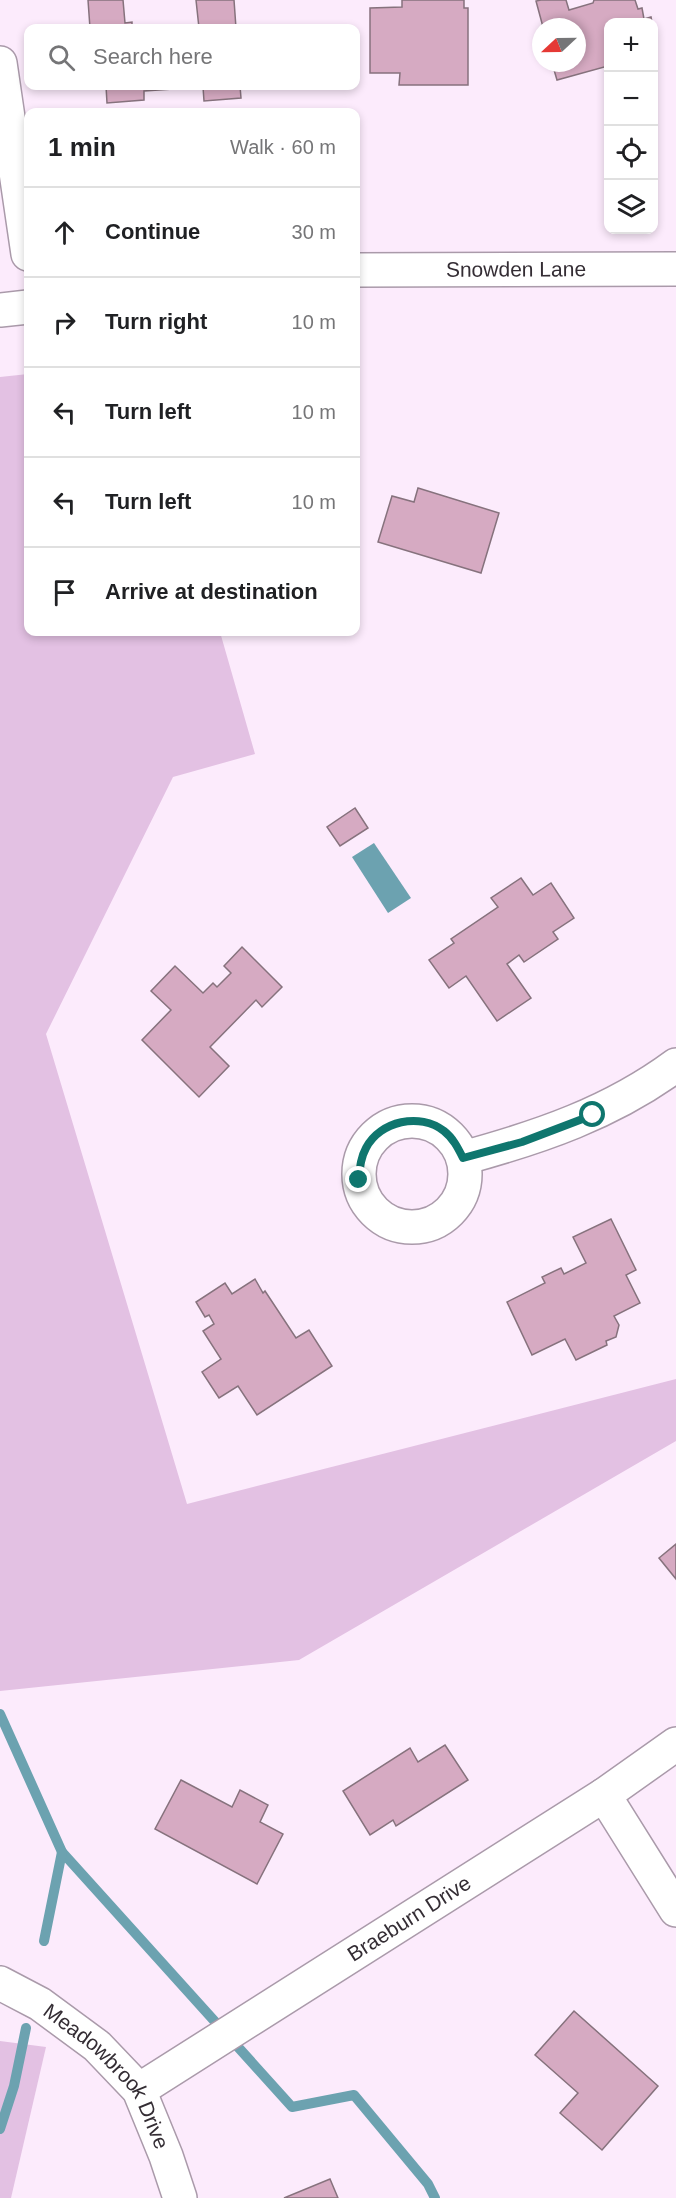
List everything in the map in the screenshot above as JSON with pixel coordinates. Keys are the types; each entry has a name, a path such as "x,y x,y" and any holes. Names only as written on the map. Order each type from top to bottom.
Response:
{"street":[{"path":"0,63 24,227"},
{"name":"Snowden Lane","path":"360,270 676,269"},
{"path":"0,310 24,307"},
{"path":"463,1158 522,1142 593,1115 652,1083 676,1065"},
{"name":"Braeburn Drive","path":"139,2090 604,1795 676,1744"},
{"path":"604,1795 676,1910"},
{"name":"Meadowbrook Drive","path":"0,1983 40,2004 97,2046 139,2090 166,2156 180,2198"}],"shaded area":[{"path":"24,374 24,636 221,636 255,754 173,777 46,1034 187,1504 676,1379 676,1441 299,1660 0,1691 0,377"},
{"path":"0,2041 46,2047 11,2198 0,2198"}],"water":[{"path":"374,843 411,898 388,913 352,857"}],"building":[{"path":"88,0 123,0 125,23 132,22 132,24 90,24"},
{"path":"196,0 234,0 236,24 199,24"},
{"path":"402,0 464,0 464,8 468,8 468,85 399,85 400,73 370,73 370,8 402,7"},
{"path":"566,0 569,10 593,3 594,0 635,0 638,9 642,8 644,18 604,18 604,67 557,80 555,72 586,72 586,18 541,18 536,1"},
{"path":"106,90 159,90 144,91 144,100 107,103"},
{"path":"203,90 240,90 241,98 204,101"},
{"path":"418,488 499,513 481,573 378,542 392,496 414,502"},
{"path":"355,808 368,828 340,846 327,827"},
{"path":"521,878 533,895 551,883 574,918 553,932 558,939 524,962 519,955 507,964 531,998 497,1021 466,976 449,988 429,960 454,943 451,939 498,907 491,898"},
{"path":"242,947 282,987 262,1007 256,1000 210,1047 229,1066 199,1097 142,1040 171,1010 151,991 175,966 203,993 213,983 217,987 231,973 224,966"},
{"path":"611,1219 636,1270 626,1275 640,1303 614,1316 619,1325 616,1337 606,1341 607,1345 576,1360 565,1339 532,1355 507,1302 545,1283 542,1277 561,1268 564,1274 586,1263 573,1237"},
{"path":"255,1279 296,1338 309,1330 332,1366 257,1415 238,1386 219,1398 202,1372 221,1359 203,1331 214,1324 209,1315 205,1317 196,1302 225,1283 232,1294"},
{"path":"676,1544 676,1579 659,1558"},
{"path":"445,1745 468,1780 396,1826 393,1820 370,1835 343,1791 410,1748 418,1762"},
{"path":"181,1780 232,1807 240,1790 268,1805 260,1822 283,1834 257,1884 155,1829"},
{"path":"574,2011 658,2086 602,2150 560,2113 578,2093 535,2055"},
{"path":"330,2179 338,2198 284,2198"}],"waterway":[{"path":"0,1714 62,1852 292,2107 354,2095 428,2184 435,2198"},
{"path":"44,1941 62,1852"},
{"path":"0,2129 14,2086 26,2028"}],"route":[{"path":"359,1180 360,1163 366,1146 378,1133 392,1124 409,1120 427,1122 442,1130 455,1142 463,1158 522,1142 593,1115"}]}
